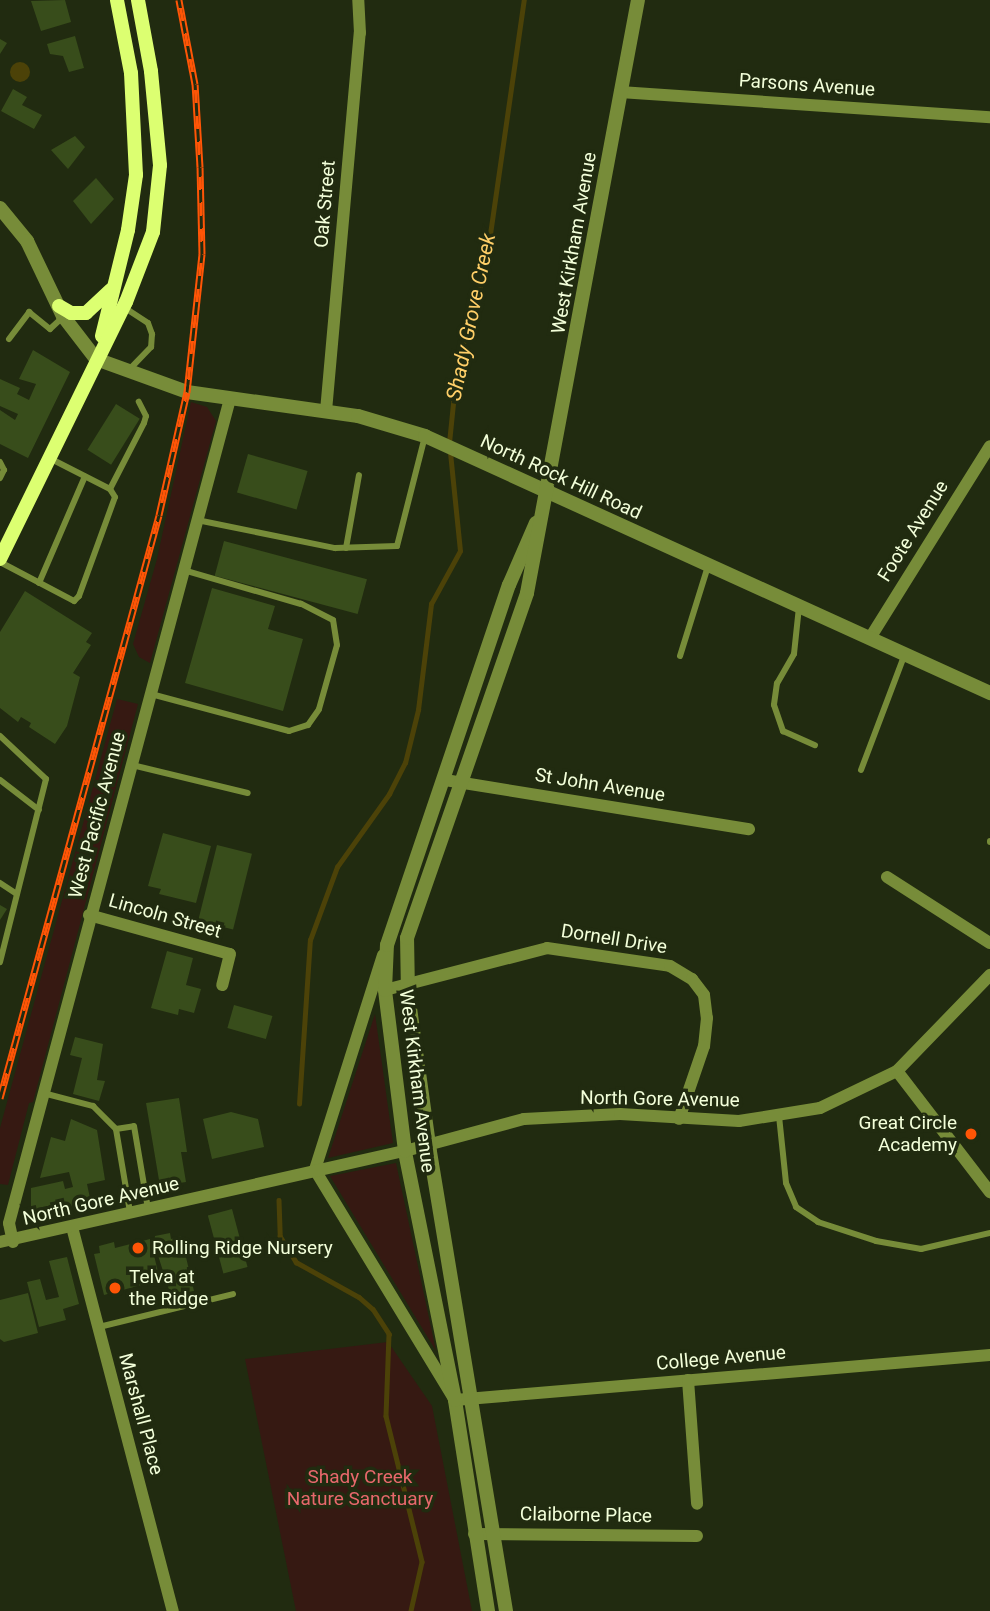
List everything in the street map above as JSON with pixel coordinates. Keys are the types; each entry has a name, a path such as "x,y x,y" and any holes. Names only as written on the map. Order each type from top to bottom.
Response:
{"main road":[{"path":"96,359 134,204 137,135 117,0"},
{"path":"0,560 123,307 143,261 158,206 156,107 138,0"},
{"path":"61,311 86,313 114,286"}],"street":[{"name":"Oak Street","path":"326,411 359,46 358,0"},
{"name":"West Kirkham Avenue","path":"488,1611 474,1534 463,1399 429,1145 407,938 464,782 527,593 549,493 638,0"},
{"name":"Parsons Avenue","path":"620,92 990,117"},
{"path":"0,208 27,241 61,311 96,359"},
{"name":"North Rock Hill Road","path":"96,359 187,392 381,421 430,439 990,694"},
{"name":"West Pacific Avenue","path":"6,1242 89,915 230,399"},
{"name":"Foote Avenue","path":"870,638 990,446"},
{"name":"West Kirkham Avenue","path":"506,1611 463,1399 405,1151 384,990 387,944 445,780 509,585 549,493"},
{"name":"St John Avenue","path":"445,780 749,829"},
{"path":"887,877 990,943"},
{"name":"Lincoln Street","path":"89,915 230,954 222,985"},
{"path":"387,944 315,1171 463,1399"},
{"name":"Dornell Drive","path":"384,990 547,948 670,965 692,979 704,995 707,1018 704,1046 679,1119"},
{"name":"North Gore Avenue","path":"6,1242 405,1151 524,1119 620,1114 679,1119 779,1116 832,1103 897,1071 990,975"},
{"path":"897,1071 988,1184"},
{"name":"Marshall Place","path":"72,1227 173,1611"},
{"name":"College Avenue","path":"463,1399 990,1355"},
{"path":"688,1380 697,1504"},
{"name":"Claiborne Place","path":"474,1534 697,1536"}],"lane":[{"path":"123,307 149,323 152,334 145,357 127,371"},
{"path":"9,339 29,312 50,329 61,311"},
{"path":"110,489 144,423 146,416 139,402"},
{"path":"197,520 346,548 397,546 430,439"},
{"path":"0,560 74,601 79,596 115,497 110,489 51,458"},
{"path":"0,462 4,470 0,478"},
{"path":"346,548 359,475"},
{"path":"39,583 85,476"},
{"path":"680,656 708,566"},
{"path":"150,694 289,731 308,725 319,709 337,645 333,620 301,604 183,570"},
{"path":"799,607 794,654 777,683 774,705 783,731 816,745"},
{"path":"861,770 905,654"},
{"path":"0,736 42,771 46,779 0,962"},
{"path":"130,765 247,793"},
{"path":"0,780 39,810"},
{"path":"0,883 17,894"},
{"path":"43,1093 93,1106 116,1129 130,1213"},
{"path":"779,1116 786,1183 796,1207 818,1222 876,1241 921,1249 990,1233"},
{"path":"116,1129 134,1126 148,1209"},
{"path":"99,1327 233,1294"}],"green space":[{"path":"191,402 207,407 216,421 150,663 139,657 133,644 157,559"},
{"path":"117,699 138,704 33,1102 29,1103 8,1185 0,1184 0,1128"},
{"path":"375,1014 393,1143 328,1158"},
{"path":"396,1163 436,1351 330,1176"},
{"name":"Shady Creek Nature Sanctuary","path":"388,1342 432,1406 472,1611 296,1611 245,1359"}],"shaded area":[{"path":"20,62 27,65 30,72 27,79 20,82 13,79 10,72 13,65"}],"building":[{"path":"65,0 71,22 41,31 31,1"},
{"path":"75,36 84,68 69,72 63,56 50,54 47,44"},
{"path":"0,39 7,43 0,54"},
{"path":"13,89 27,97 22,105 42,115 34,129 1,111"},
{"path":"75,136 85,147 68,169 51,150"},
{"path":"96,178 114,199 91,224 73,201"},
{"path":"33,350 70,372 28,458 0,444 0,410 15,420 18,414 0,406 0,379 20,388 17,394 29,400 36,384 19,379"},
{"path":"116,404 140,419 111,465 87,450"},
{"path":"248,454 308,471 297,510 237,492"},
{"path":"224,541 367,579 358,614 215,576"},
{"path":"212,588 275,606 268,629 303,639 283,711 185,683"},
{"path":"25,591 92,633 86,642 91,645 73,673 80,677 67,726 55,744 29,727 31,723 21,717 18,722 0,708 0,632"},
{"path":"163,833 211,846 196,903 159,894 161,889 148,886"},
{"path":"217,845 252,854 233,929 198,921"},
{"path":"0,905 7,909 0,920"},
{"path":"167,951 193,958 186,985 201,989 194,1013 179,1009 178,1015 151,1008"},
{"path":"234,1005 272,1016 266,1039 227,1028"},
{"path":"75,1037 103,1044 97,1080 105,1081 99,1101 73,1094 82,1058 70,1055"},
{"path":"179,1098 187,1152 181,1152 186,1182 160,1186 146,1103"},
{"path":"231,1112 258,1119 264,1147 212,1159 203,1119"},
{"path":"71,1119 97,1130 105,1180 87,1184 91,1203 31,1217 31,1188 63,1181 65,1189 73,1187 69,1172 40,1178 51,1137 65,1141"},
{"path":"232,1209 248,1267 223,1273 208,1215"},
{"path":"170,1233 171,1239 181,1236 194,1291 171,1296 154,1243 155,1236"},
{"path":"150,1239 160,1280 104,1295 94,1254 100,1253 99,1246 114,1242 115,1248"},
{"path":"67,1257 79,1304 63,1309 66,1320 39,1327 27,1282 40,1279 46,1300 59,1297 49,1261"},
{"path":"28,1293 38,1333 4,1342 0,1339 0,1300"}],"waterway":[{"name":"Shady Grove Creek","path":"449,443 457,364 485,269 524,0"},
{"name":"Shady Grove Creek","path":"299,1104 310,940 337,867 389,794 405,763 418,710 431,604 460,551 450,452"},
{"name":"Shady Grove Creek","path":"279,1200 280,1236 296,1262 359,1297 373,1309 389,1334 386,1416 422,1562 411,1611"}],"railway":[{"path":"0,1098 159,515 187,392 202,254 195,84 179,0"}],"place":[{"name":"Great Circle Academy","path":"971,1134"},
{"name":"Rolling Ridge Nursery","path":"138,1248"},
{"name":"Telva at the Ridge","path":"115,1288"}]}
